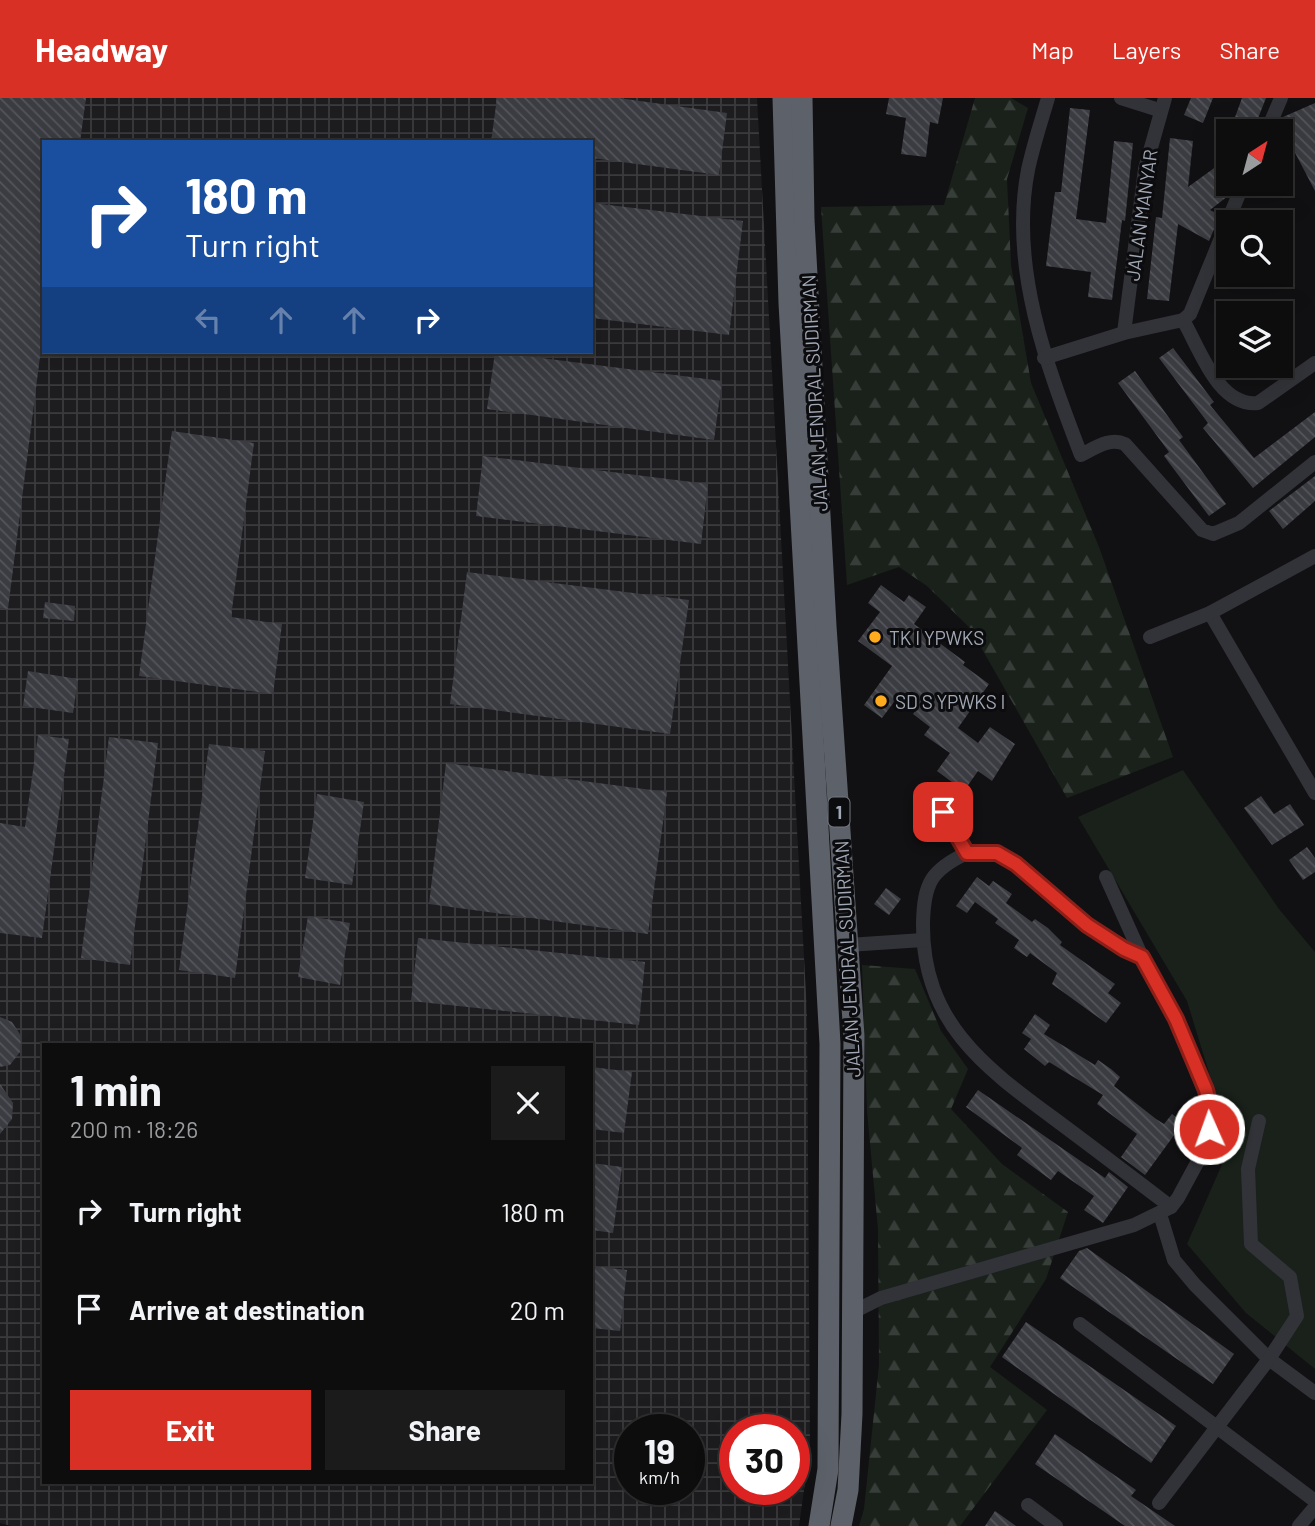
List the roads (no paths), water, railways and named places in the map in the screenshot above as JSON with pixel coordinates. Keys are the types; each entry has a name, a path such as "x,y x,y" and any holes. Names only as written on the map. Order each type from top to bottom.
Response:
{"highway":[{"name":"JALAN JENDRAL SUDIRMAN","path":"783,98 789,303 830,1044 828,1469 819,1526"},
{"name":"JALAN JENDRAL SUDIRMAN","path":"802,98 804,219 826,626 854,1036 853,1312 848,1490 841,1526"}],"street":[{"path":"1048,98 1028,171 1024,211 1029,276 1044,358 1081,455 1116,440 1125,444 1202,530 1213,534 1239,523 1315,462"},
{"path":"1121,98 1162,104"},
{"path":"1272,119 1281,98"},
{"name":"JALAN MANYAR","path":"1124,333 1145,169 1162,104"},
{"path":"1044,358 1124,333 1183,320 1197,301 1239,196"},
{"path":"1183,320 1225,393 1238,401 1258,403 1315,363"},
{"path":"1150,637 1210,612 1315,556"},
{"path":"1210,612 1315,793"},
{"path":"934,794 951,830 967,853"},
{"path":"1142,957 1124,949 1087,925 1016,864 997,853 967,853 947,862 931,877 924,897 923,940 935,999 964,1044 992,1072 1166,1210 1174,1260 1269,1359 1315,1393"},
{"path":"853,1312 881,1298 1134,1225 1166,1210 1198,1161 1209,1129 1210,1106 1176,1019 1142,957 1106,877"},
{"path":"848,945 923,940"},
{"path":"1159,1503 1269,1359 1297,1316 1298,1309 1290,1277 1267,1254 1251,1244 1248,1168 1259,1121"},
{"path":"1080,1324 1315,1502"},
{"path":"1028,1505 1056,1526"},
{"path":"1298,1526 1315,1507"}],"place":[{"name":"TK I YPWKS","path":"875,637"},
{"name":"SD S YPWKS I","path":"881,701"}]}
